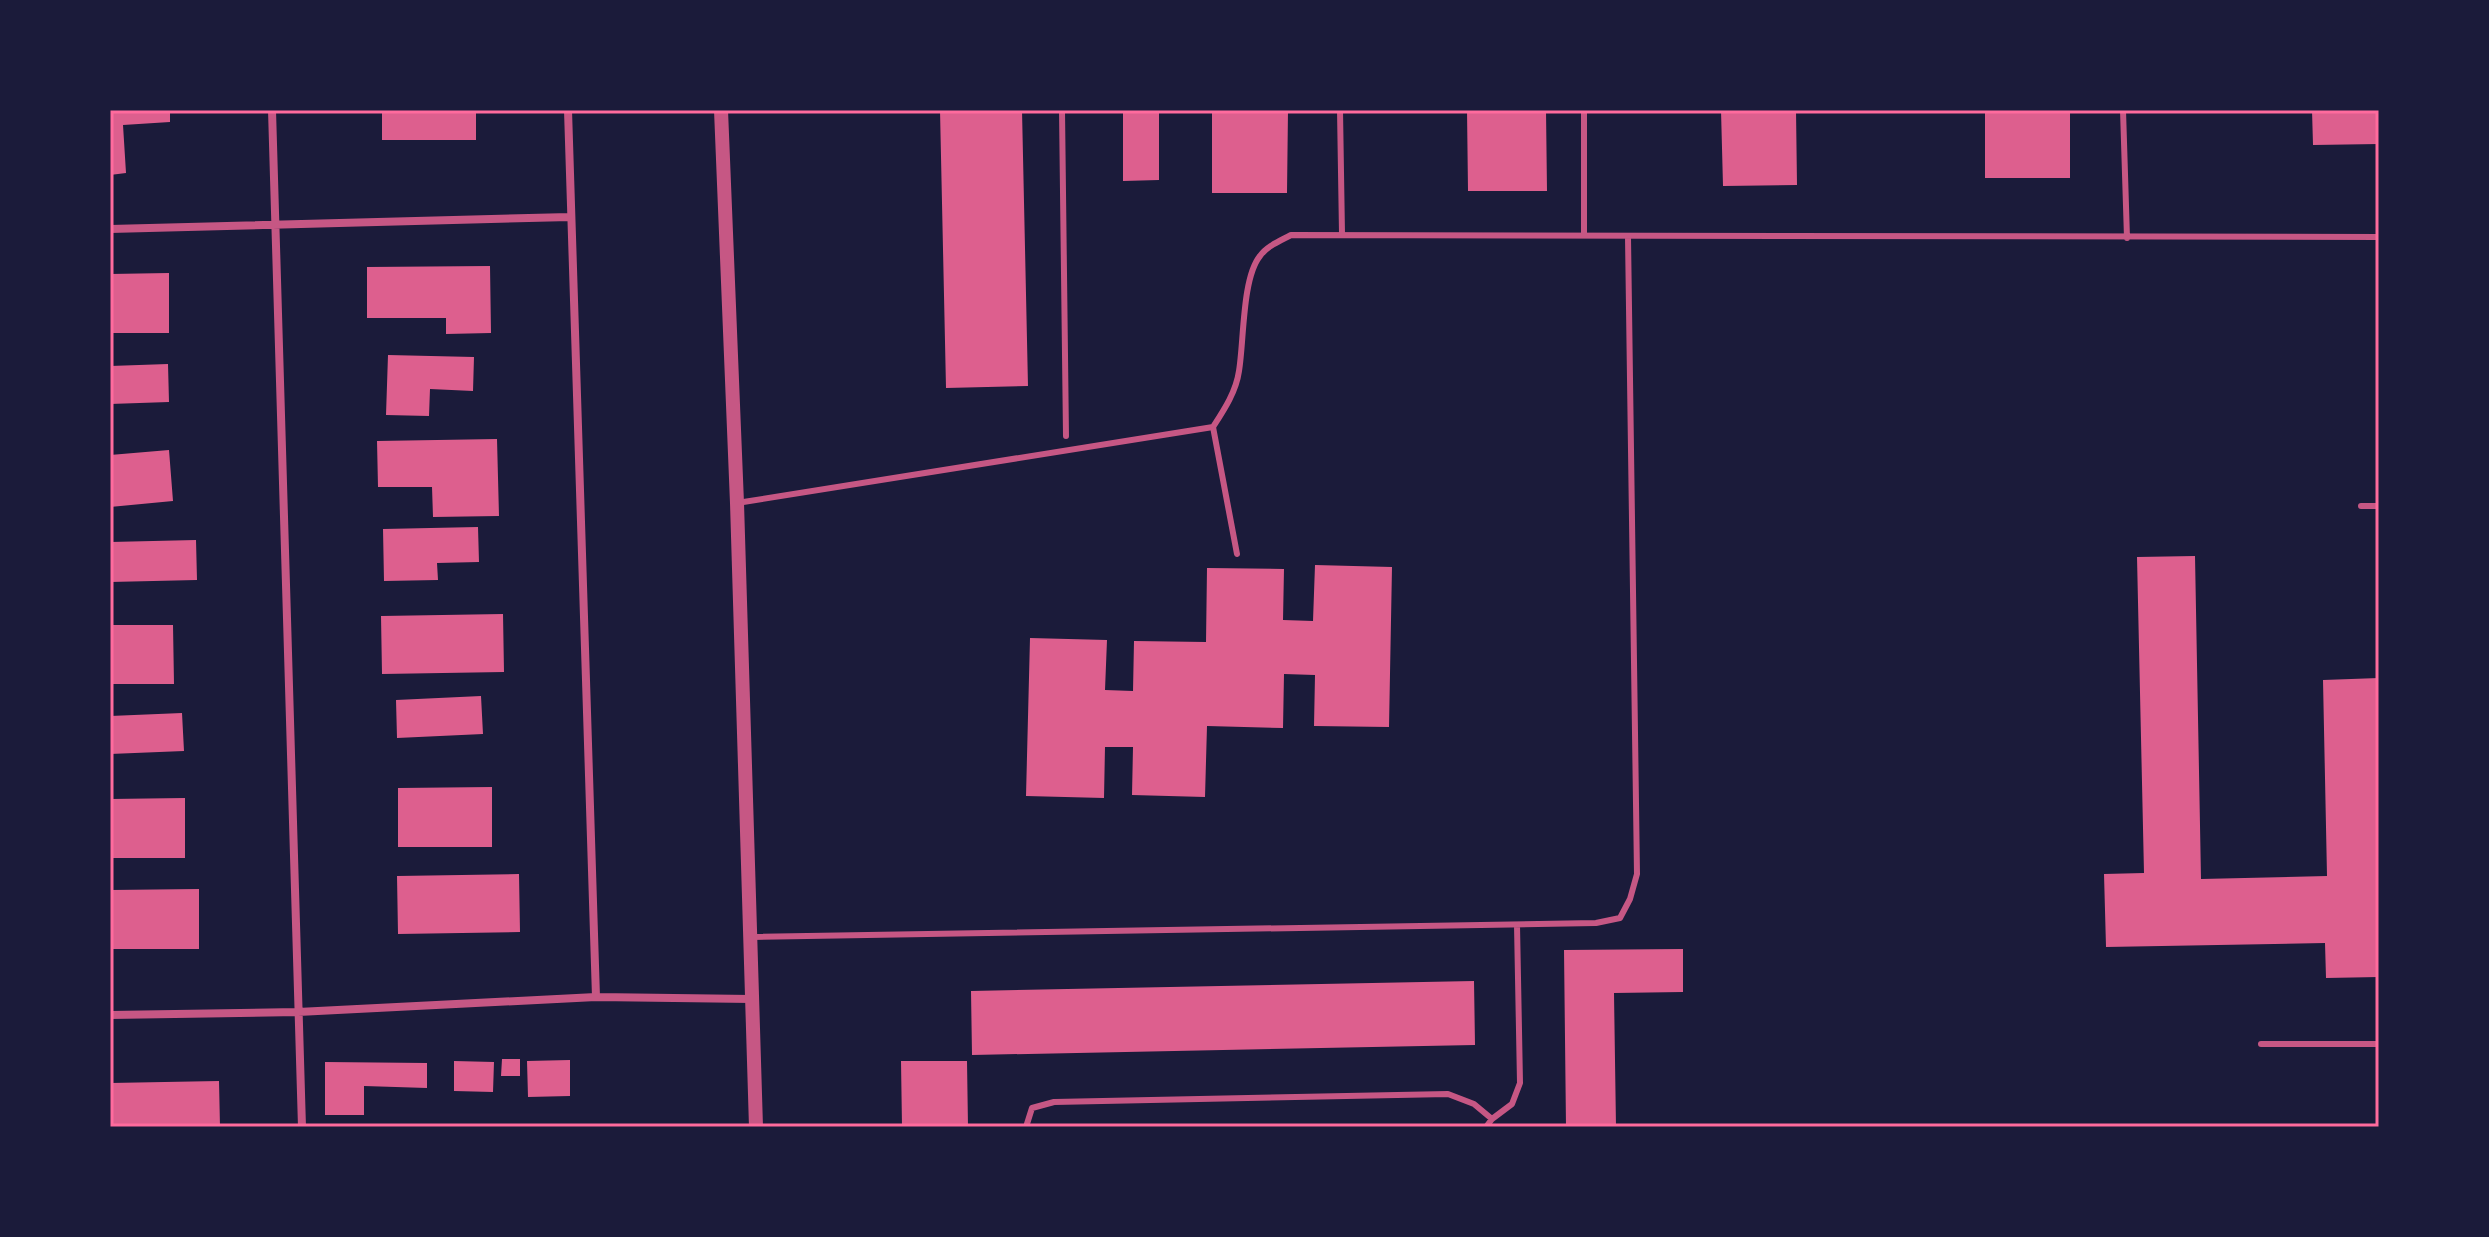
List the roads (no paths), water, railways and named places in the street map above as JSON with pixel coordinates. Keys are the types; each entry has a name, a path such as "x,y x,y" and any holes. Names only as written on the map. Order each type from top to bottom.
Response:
{"street":[{"path":"272,110 302,1127"},
{"path":"568,110 596,997"},
{"path":"721,110 752,937 756,1127"},
{"path":"110,229 570,217"},
{"path":"110,1015 298,1012 596,997 752,999"}],"lane":[{"path":"1062,110 1066,436"},
{"path":"1340,110 1342,234"},
{"path":"1584,110 1584,235"},
{"path":"2123,110 2127,238"},
{"path":"1237,554 1213,427 1226,407 1239,375 1252,272 1259,256 1291,235 2379,237"},
{"path":"752,937 1517,925 1596,923 1620,918 1630,899 1637,874 1628,237"},
{"path":"737,503 1213,427"},
{"path":"2361,506 2379,506"},
{"path":"1486,1127 1512,1104 1520,1083 1517,925"},
{"path":"2261,1044 2379,1044"},
{"path":"1026,1127 1032,1108 1054,1102 1433,1094 1448,1094 1474,1104 1492,1119"}]}
